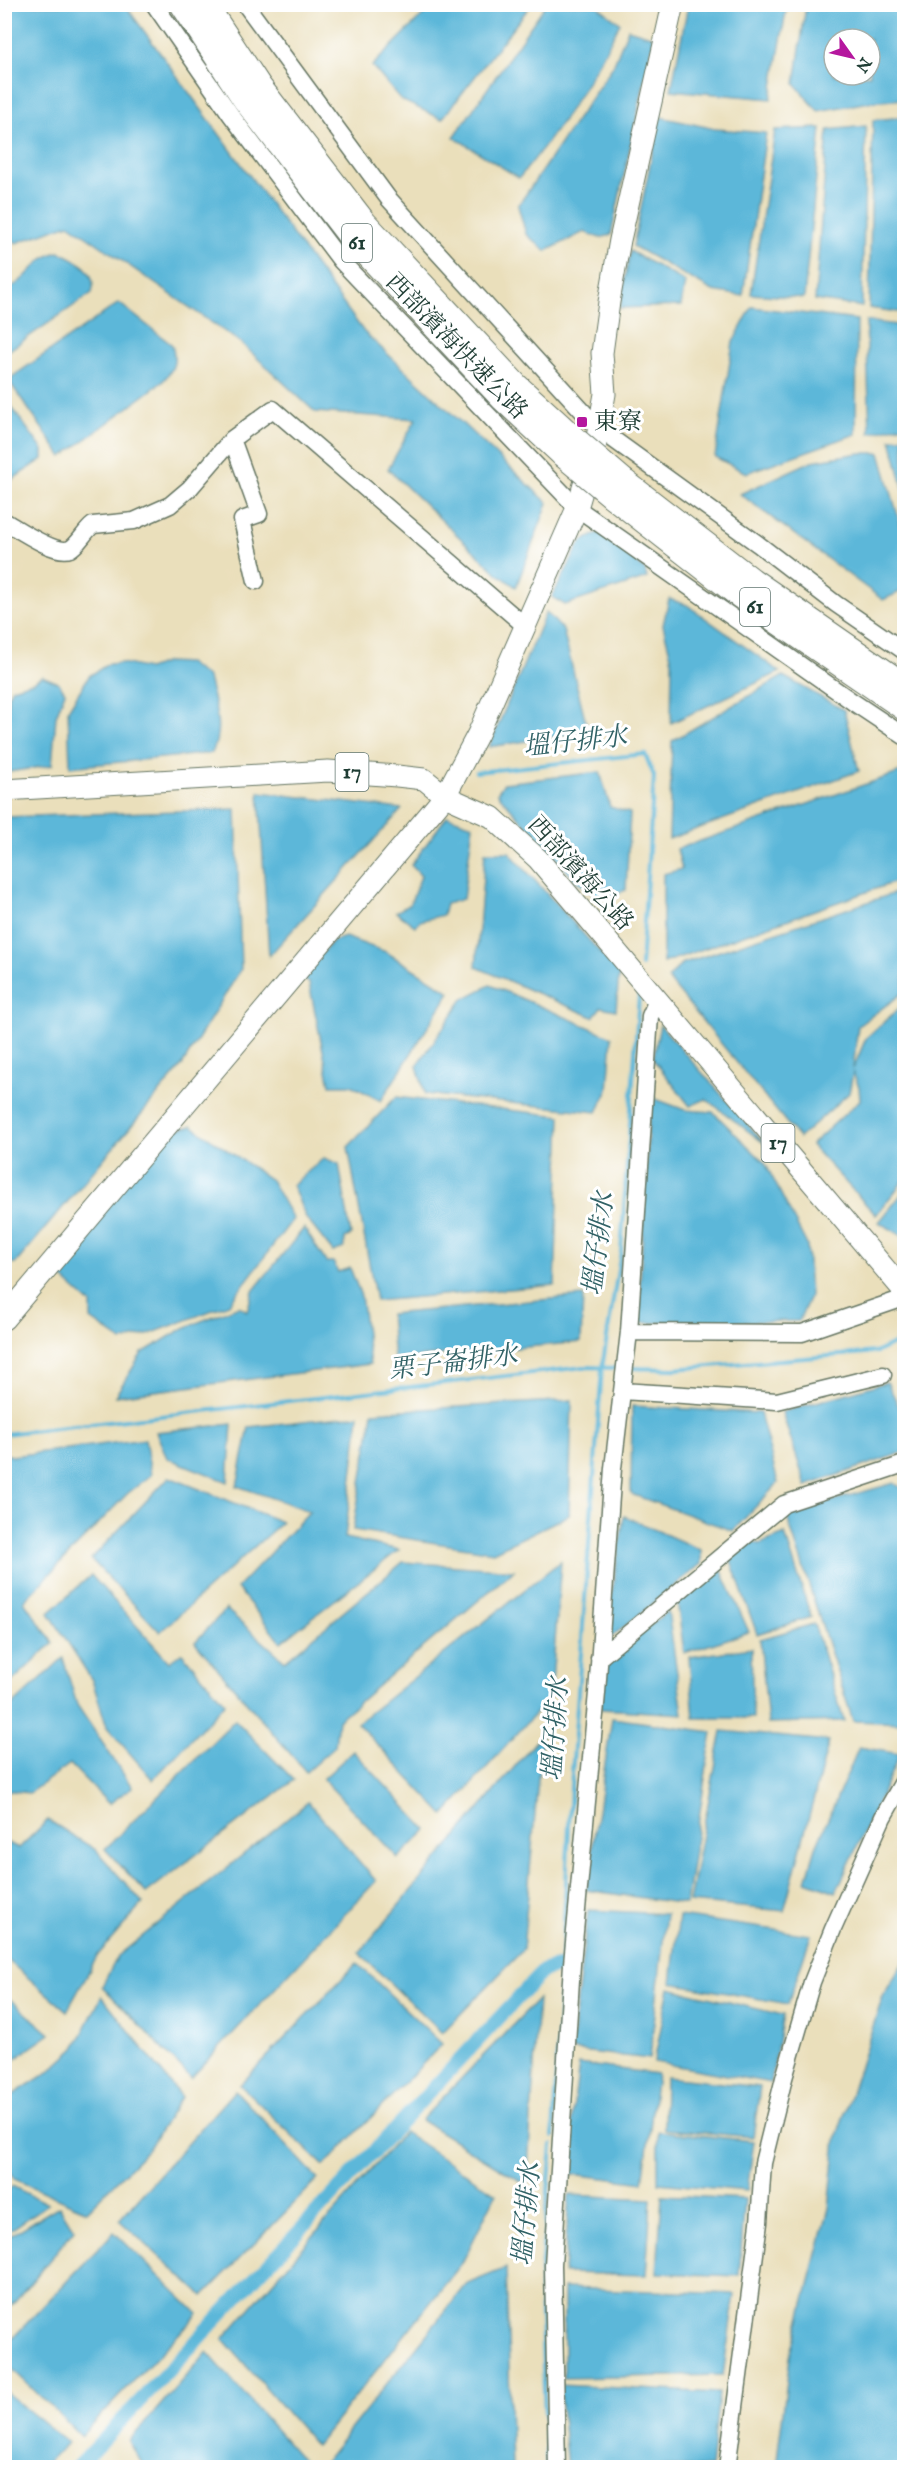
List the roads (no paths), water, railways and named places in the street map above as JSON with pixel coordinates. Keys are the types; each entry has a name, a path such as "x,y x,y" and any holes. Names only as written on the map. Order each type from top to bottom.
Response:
{"highway":[{"name":"西部濱海快速公路","path":"182,4 246,100 349,235 503,399 569,447"},
{"name":"西部濱海快速公路","path":"205,4 259,86 364,222 516,385 569,447"},
{"name":"61","path":"569,447 740,596 904,708"},
{"name":"61","path":"618,489 904,685"}],"main road":[{"path":"4,1319 446,796 478,735 524,625 577,508 599,429 605,394 602,353 609,302 620,240 673,4"},
{"name":"西部濱海公路","path":"4,790 328,771 424,780 446,796 492,817 538,859 904,1291"}],"street":[{"path":"154,4 231,115 341,261 577,508 904,736"},
{"path":"245,4 388,198 599,429 758,544 836,604 904,651"},
{"path":"4,521 33,538 61,550 72,549 93,525 134,521 170,505 190,488 232,439 273,409 524,625"},
{"path":"232,439 259,514 242,520 256,581"},
{"path":"557,2468 553,2265 572,1964 613,1468 629,1332 649,1026 650,1016 657,1000"},
{"path":"629,1332 802,1333 904,1298"},
{"path":"624,1376 777,1401 884,1375"},
{"path":"599,1658 784,1504 904,1464"},
{"path":"727,2468 759,2223 763,2163 784,2078 812,1982 824,1950 883,1817 904,1780"}],"water":[{"path":"546,4 596,5 620,23 574,104 548,142 519,178 454,137"},
{"path":"4,5 125,5 364,332 548,503 516,587 498,574 388,469 416,419 315,412 241,343 69,224 16,243 5,234"},
{"path":"433,5 531,5 442,119 401,100 372,66"},
{"path":"688,5 787,5 771,99 671,90"},
{"path":"806,5 904,5 904,99 818,111 795,84"},
{"path":"628,29 654,37 611,235 600,238 584,232 546,251 526,234 518,206 613,66"},
{"path":"660,117 716,129 766,133 743,296 713,291 633,246"},
{"path":"904,117 904,313 869,308 873,120"},
{"path":"866,126 862,307 815,300 828,130"},
{"path":"821,128 804,298 751,294 775,130"},
{"path":"630,251 685,282 681,306 620,308"},
{"path":"59,252 79,262 89,272 93,285 92,293 5,353 5,290 13,287 51,254"},
{"path":"119,303 172,345 173,365 162,382 62,457 11,384 12,377"},
{"path":"752,307 857,320 856,434 746,473 715,457 733,342"},
{"path":"866,321 904,326 904,425 870,433"},
{"path":"4,397 43,450 43,459 5,484"},
{"path":"904,437 904,491 891,439"},
{"path":"860,453 880,453 904,537 904,590 883,600 740,494 812,461"},
{"path":"600,532 645,570 647,578 565,605 552,597 581,542"},
{"path":"669,599 687,605 780,672 671,723 672,661 663,625"},
{"path":"546,612 563,630 588,731 489,747"},
{"path":"167,662 188,663 208,678 218,725 216,744 212,753 70,767 68,710 89,676 108,664 122,663 148,669"},
{"path":"42,676 59,683 65,692 56,716 52,765 9,772 8,696 12,688 33,682"},
{"path":"783,676 844,710 859,771 669,839 672,741"},
{"path":"904,771 904,879 663,963 663,874 682,869 677,849"},
{"path":"600,772 610,807 630,813 626,890 601,899 576,881 497,793 504,783"},
{"path":"259,792 402,809 269,956"},
{"path":"236,809 241,969 181,1067 16,1263 5,1264 5,817"},
{"path":"447,816 473,825 463,899 446,904 443,915 420,921 415,926 396,912 410,904 421,876 411,865"},
{"path":"485,852 509,852 619,973 616,1010 601,1007 593,1017 476,967"},
{"path":"904,890 904,992 858,1026 853,1069 866,1038 904,1004 904,1180 876,1215 811,1145 860,1100 859,1087 853,1073 849,1093 799,1138 668,979 681,964"},
{"path":"345,937 386,952 450,992 381,1101 351,1085 330,1085 309,983 301,977 333,941"},
{"path":"490,985 612,1037 608,1090 597,1112 425,1094 417,1066 463,999"},
{"path":"660,1025 765,1144 706,1099 690,1106 653,1059"},
{"path":"396,1097 561,1116 555,1285 376,1301 348,1147"},
{"path":"650,1097 685,1110 713,1112 765,1163 807,1245 810,1296 799,1321 638,1323"},
{"path":"192,1126 271,1180 293,1219 229,1304 147,1335 122,1341 91,1319 91,1304 52,1269 168,1131"},
{"path":"324,1158 339,1164 351,1235 345,1238 344,1248 333,1252 306,1218 292,1185"},
{"path":"904,1191 904,1237 879,1222"},
{"path":"304,1228 326,1262 333,1262 338,1272 350,1268 361,1296 370,1364 115,1396 142,1353 184,1328 239,1306 247,1311 253,1291"},
{"path":"583,1296 581,1342 394,1359 390,1314"},
{"path":"887,1382 904,1417 904,1452 806,1486 782,1412"},
{"path":"572,1400 569,1515 493,1552 353,1530 373,1412"},
{"path":"632,1406 760,1413 778,1483 733,1531 631,1494"},
{"path":"359,1415 345,1538 399,1550 281,1642 237,1588 310,1511 237,1486 249,1427"},
{"path":"232,1424 228,1482 167,1458 156,1432"},
{"path":"145,1439 151,1475 127,1494 24,1601 53,1643 5,1688 5,1454 12,1456"},
{"path":"169,1477 282,1522 160,1632 91,1559"},
{"path":"894,1483 904,1490 904,1723 853,1721 786,1514"},
{"path":"624,1516 701,1550 701,1564 604,1643"},
{"path":"785,1534 811,1617 757,1634 730,1558 751,1541 760,1544"},
{"path":"561,1561 551,1696 444,1815 357,1723"},
{"path":"403,1562 514,1570 338,1720 335,1746 306,1772 195,1642 226,1609 285,1661"},
{"path":"720,1567 749,1632 684,1653 677,1600"},
{"path":"91,1575 169,1662 182,1653 225,1703 153,1780 107,1727 92,1680 49,1613"},
{"path":"668,1611 683,1714 601,1709 605,1661"},
{"path":"814,1624 844,1721 768,1723 760,1639"},
{"path":"751,1648 753,1718 694,1718 689,1657"},
{"path":"63,1658 77,1705 132,1787 109,1804 70,1764 29,1793 5,1790 5,1712"},
{"path":"612,1718 712,1732 686,1904 586,1890"},
{"path":"235,1720 294,1780 146,1893 105,1849"},
{"path":"722,1731 829,1741 784,1911 689,1902"},
{"path":"542,1734 523,1950 442,2033 359,1953"},
{"path":"859,1747 900,1754 836,1892 806,1881 816,1847"},
{"path":"353,1751 427,1830 398,1858 323,1779"},
{"path":"308,1802 376,1881 191,2078 102,1986 118,1956"},
{"path":"48,1820 96,1850 143,1903 98,1955 67,2011 5,1958 5,1842 19,1848"},
{"path":"588,1910 666,1914 650,2059 571,2050"},
{"path":"679,1916 811,1935 788,2004 671,1983"},
{"path":"904,1961 904,2467 776,2467 790,2357 829,2208 836,2139 883,1996"},
{"path":"357,1963 442,2044 324,2166 240,2085"},
{"path":"669,1988 783,2015 771,2083 654,2062"},
{"path":"5,1995 50,2034 4,2066"},
{"path":"102,1996 181,2097 149,2148 87,2211 14,2179 5,2165 5,2100 50,2071 75,2048"},
{"path":"538,1999 527,2185 421,2120"},
{"path":"579,2064 657,2074 643,2183 565,2173"},
{"path":"665,2077 760,2087 753,2137 664,2129"},
{"path":"235,2090 318,2179 203,2296 119,2220"},
{"path":"658,2131 754,2141 747,2191 658,2183"},
{"path":"404,2132 496,2194 462,2263 316,2446 223,2339"},
{"path":"12,2186 48,2204 5,2234 5,2193"},
{"path":"569,2195 651,2199 646,2275 564,2273"},
{"path":"662,2195 745,2199 739,2276 657,2273"},
{"path":"59,2206 74,2230 5,2311 5,2239"},
{"path":"114,2232 198,2314 81,2436 5,2362 5,2346"},
{"path":"506,2268 512,2467 320,2467 467,2284"},
{"path":"564,2288 735,2294 723,2375 564,2378"},
{"path":"207,2352 307,2465 305,2467 144,2467 129,2441"},
{"path":"559,2385 719,2393 711,2467 567,2467"},
{"path":"4,2391 68,2442 43,2467 5,2467"}],"waterway":[{"name":"塭仔排水","path":"476,772 645,754 654,776 641,966"},
{"name":"塭仔排水","path":"553,2137 571,1788 602,1368 621,1251 639,995"},
{"name":"栗子崙排水","path":"628,1368 674,1369 877,1352 904,1339"},
{"name":"栗子崙排水","path":"4,1434 584,1367 621,1368"},
{"path":"77,2468 544,1970 562,1966"},
{"name":"塭仔排水","path":"547,2468 540,2285 552,2145"}],"place":[{"name":"東寮","path":"582,422"}]}
